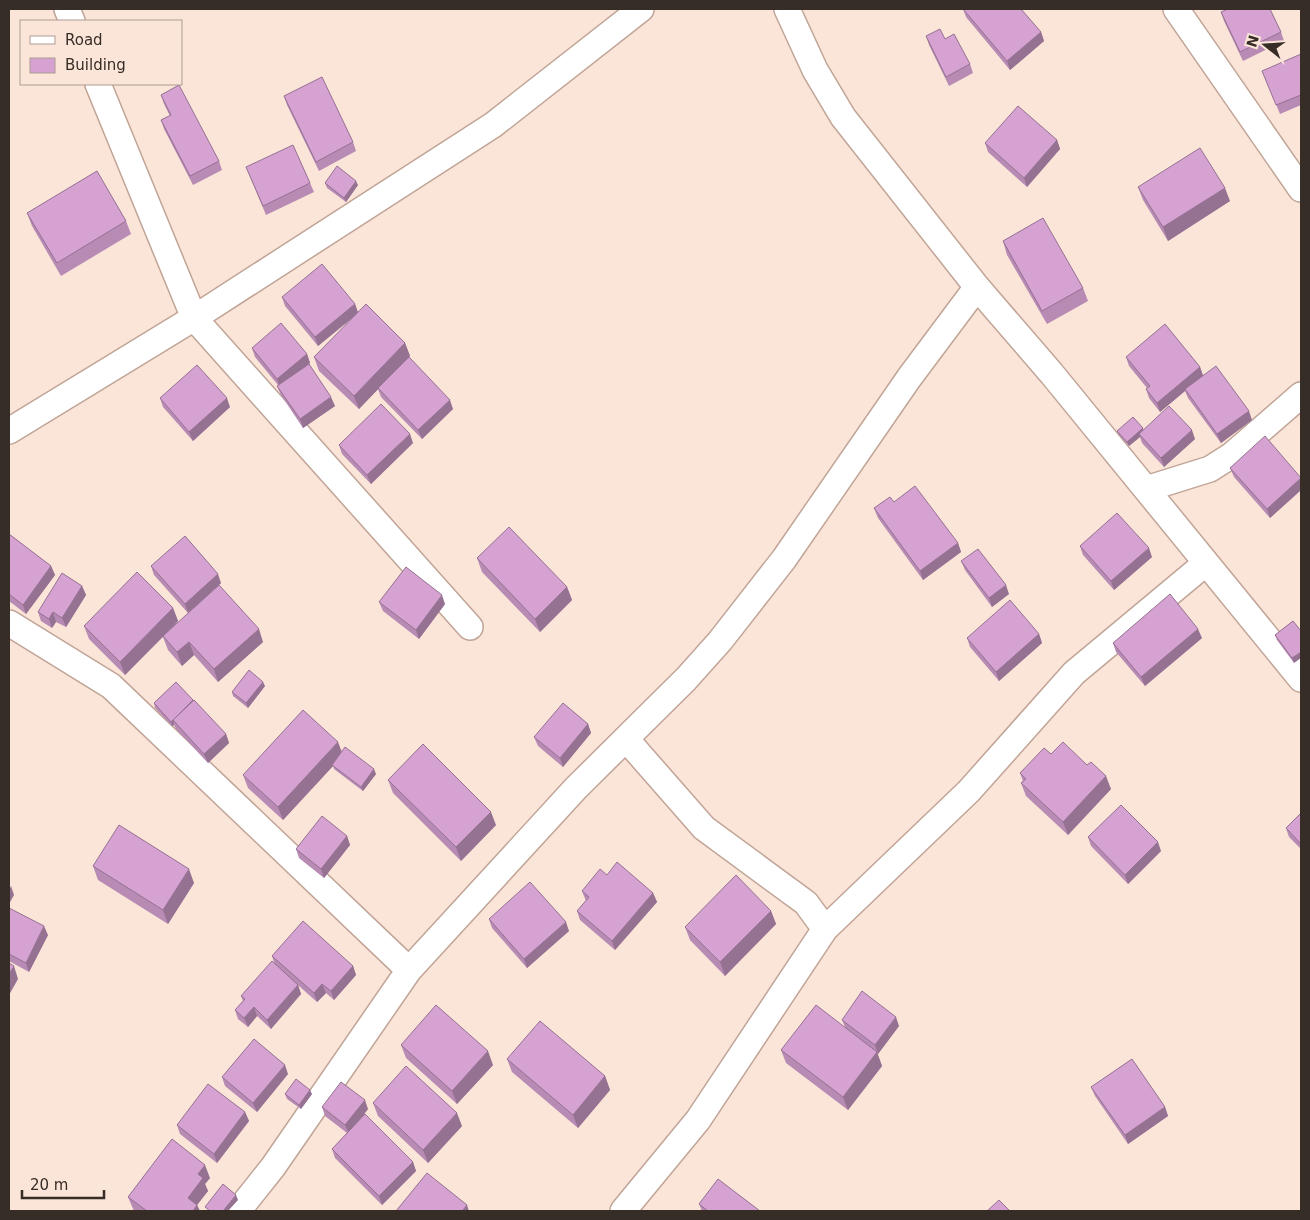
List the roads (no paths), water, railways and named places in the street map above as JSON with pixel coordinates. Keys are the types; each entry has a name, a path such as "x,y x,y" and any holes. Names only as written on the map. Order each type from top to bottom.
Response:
{"street":[{"path":"9,431 194,318 493,125 640,9"},
{"path":"787,9 815,70 843,117 978,287 1052,374 1301,679"},
{"path":"1176,9 1301,189"},
{"path":"98,85 194,318 470,627"},
{"path":"238,1211 273,1167 410,970 576,788 686,679 714,648 772,574 909,378 978,287"},
{"path":"1146,489 1210,469 1232,455 1301,395"},
{"path":"623,1211 698,1120 825,929 969,791 1074,672 1206,562"},
{"path":"9,623 111,686 257,822 410,970"},
{"path":"626,739 704,828 806,902 825,929"}]}
